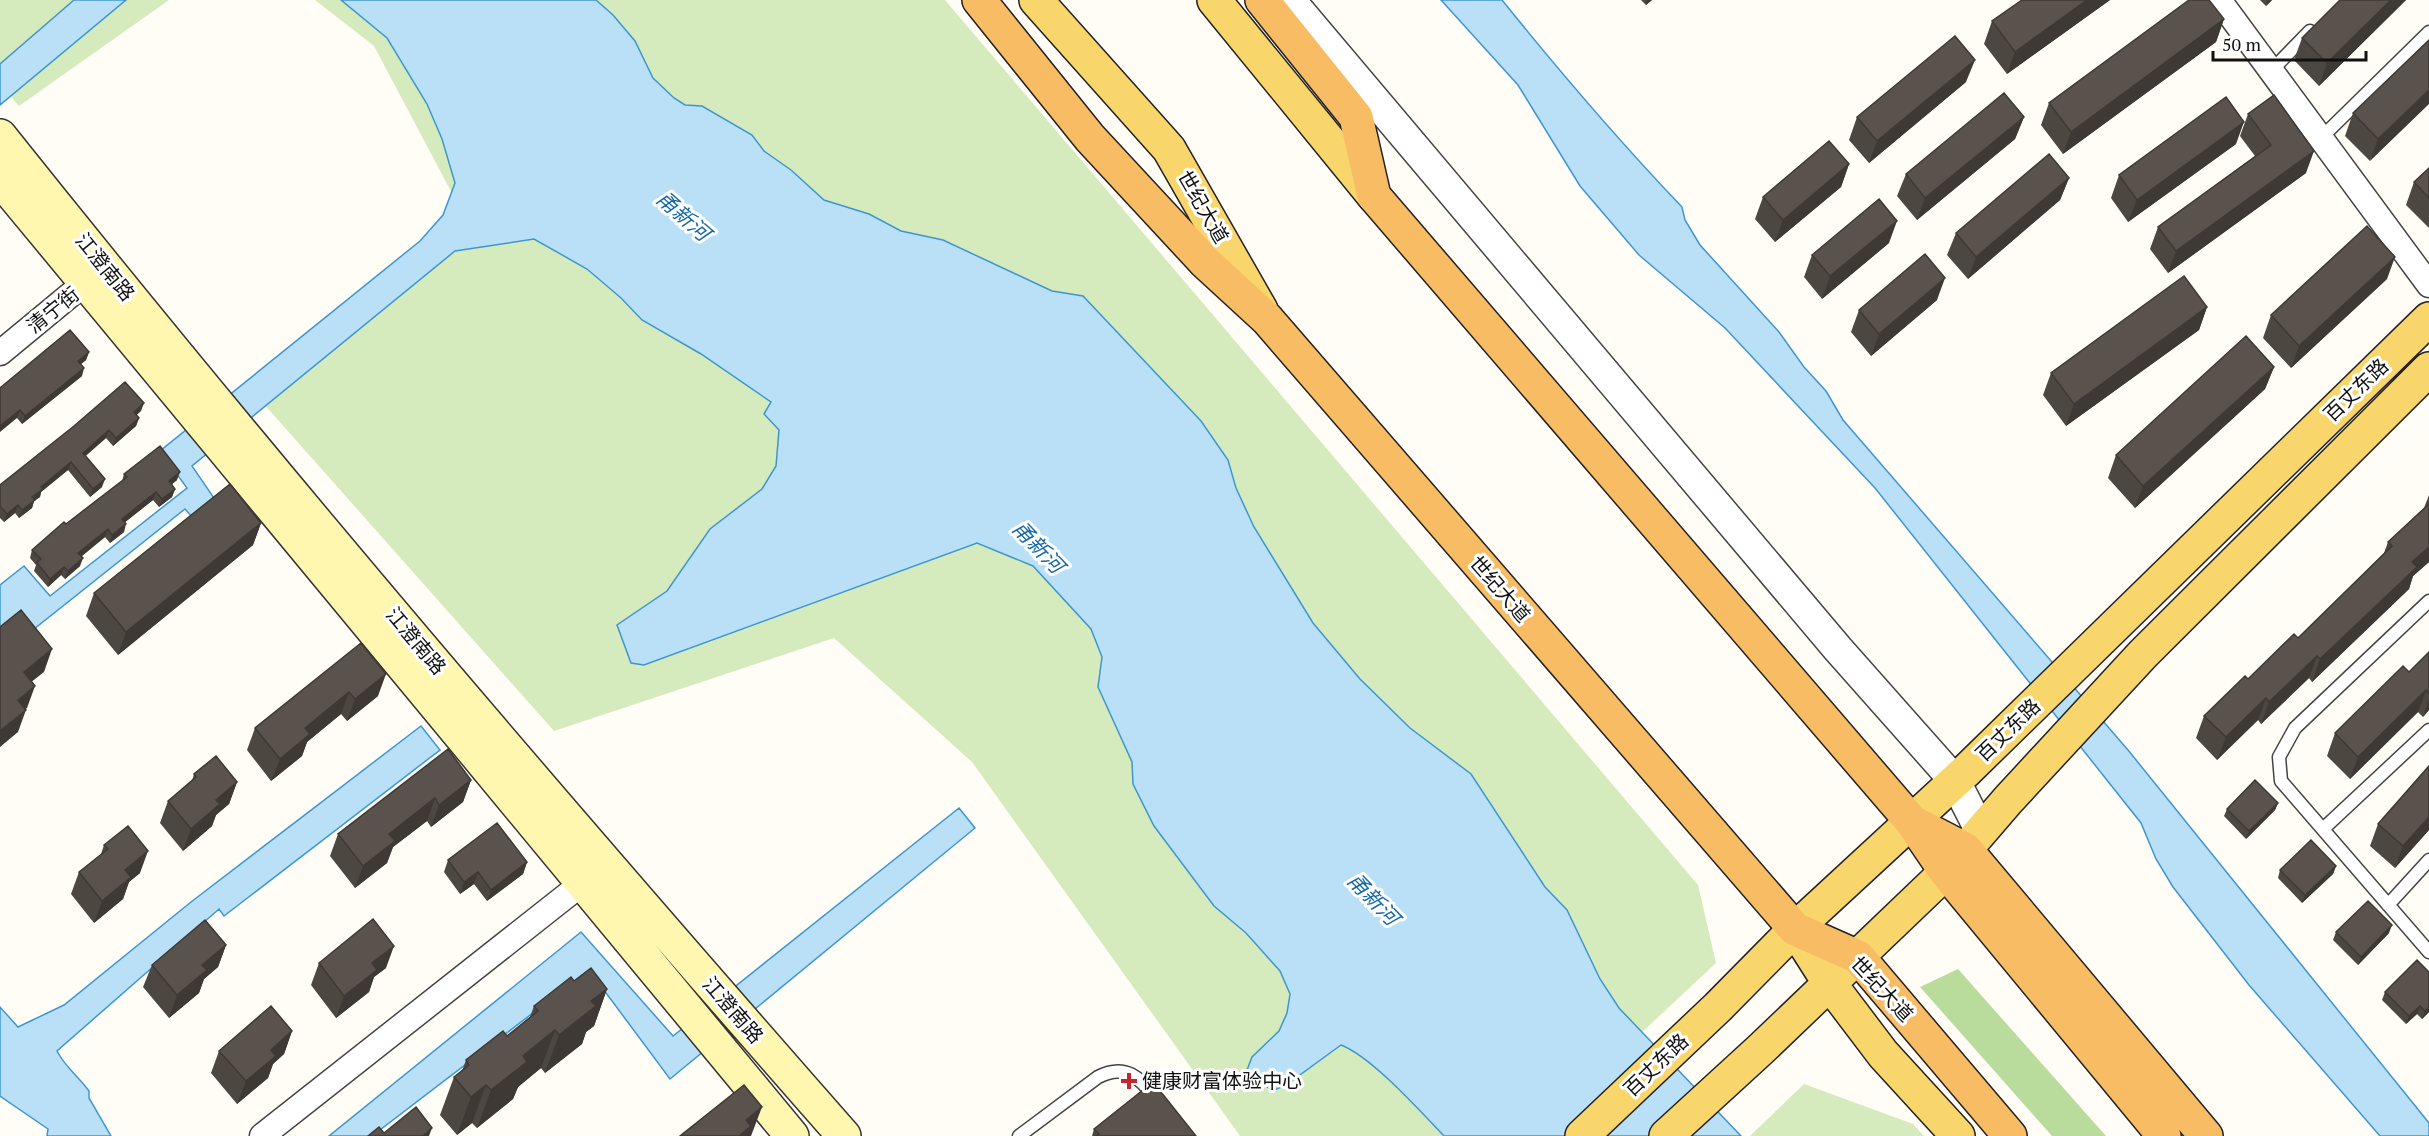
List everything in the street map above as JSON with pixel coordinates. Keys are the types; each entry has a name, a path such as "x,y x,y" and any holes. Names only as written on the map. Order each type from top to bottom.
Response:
{"highway":[{"path":"979,0 1106,155 1205,262 1267,319"},
{"path":"1275,5 1356,117 1374,196 1912,822 1964,851 2206,1136"},
{"name":"世纪大道","path":"1267,319 1795,929 1858,957 2010,1136"},
{"path":"1964,851 2164,1136"}],"main road":[{"name":"世纪大道","path":"1036,0 1169,149 1267,319"},
{"path":"1214,0 1374,196"},
{"name":"江澄南路","path":"0,136 95,275"},
{"name":"江澄南路","path":"0,179 95,275 469,705 792,1136"},
{"name":"百丈东路","path":"1582,1136 1718,1007 1795,929 1965,771 2429,319"},
{"name":"百丈东路","path":"1666,1136 1830,984 1964,851 2143,654 2429,369"},
{"name":"江澄南路","path":"594,874 844,1136"},
{"path":"1795,929 1830,984 1883,1054 1958,1136"}],"street":[{"path":"2219,0 2429,285"},
{"path":"1275,5 1830,640 1965,771 1964,851"},
{"name":"清宁街","path":"0,353 95,275"},
{"path":"262,1136 594,874"}],"lane":[{"path":"2271,71 2318,24"},
{"path":"2321,138 2429,32"},
{"path":"2429,601 2295,728 2279,757 2281,781 2429,952"},
{"path":"2323,829 2429,730"},
{"path":"2388,905 2429,860"},
{"path":"1019,1136 1098,1077 1111,1071 1122,1070 1145,1084 1166,1113"}],"green space":[{"path":"0,0 169,0 19,106 0,84"},
{"path":"315,0 945,0 1698,885 1716,963 1531,1136 1240,1136 972,762 834,638 554,731 263,403 463,214 374,46"},
{"path":"1958,969 2106,1136 2052,1136 1920,987"},
{"path":"1804,1084 1913,1124 1924,1136 1750,1136"}],"water":[{"path":"74,0 126,0 0,105 0,64"},
{"name":"甬新河","path":"341,0 596,0 613,15 635,41 653,78 674,98 685,105 702,106 752,135 764,151 791,170 824,200 869,214 901,231 943,240 1052,291 1083,296 1201,421 1228,460 1236,488 1254,527 1313,623 1360,679 1410,728 1471,774 1545,887 1567,910 1600,979 1619,1008 1741,1136 1444,1136 1381,1072 1341,1045 1286,1085 1272,1091 1247,1070 1252,1057 1279,1031 1287,1013 1290,994 1280,971 1246,933 1214,906 1154,826 1133,784 1132,762 1098,687 1102,657 1091,629 1033,566 977,543 644,665 631,663 617,625 667,591 710,529 762,489 776,466 779,430 764,414 771,402 701,354 642,320 621,298 587,269 534,239 455,251 192,466 216,501 193,518 185,509 34,629 0,628 0,585 24,566 50,596 187,488 160,451 420,241 443,215 455,183 442,139 427,104 387,38"},
{"path":"1441,0 1502,0 1590,106 1682,207 1685,220 1700,245 1779,332 1804,367 1826,391 1843,420 2128,750 2429,1123 2429,1136 2380,1136 2249,985 2173,887 2156,859 2141,823 1875,488 1725,328 1639,255 1580,186 1518,85"},
{"path":"421,726 440,750 224,916 219,909 57,1051 89,1091 89,1098 111,1136 47,1136 48,1129 0,1096 0,1007 18,1027 64,1005 191,902"},
{"path":"959,808 975,828 670,1079 589,970 372,1136 329,1136 581,932 673,1036"}],"building":[{"path":"2022,0 2087,0 2015,52 1992,21"},
{"path":"2189,0 2209,0 2224,19 2071,132 2049,103"},
{"path":"2340,0 2391,0 2327,63 2302,38"},
{"path":"1955,36 1975,60 1877,141 1857,117"},
{"path":"2429,40 2429,90 2378,139 2353,113"},
{"path":"2004,93 2024,117 1925,198 1906,174"},
{"path":"2274,95 2314,151 2176,251 2158,227 2271,145 2248,114"},
{"path":"2226,97 2244,122 2137,200 2119,175"},
{"path":"1829,141 1849,164 1783,220 1763,197"},
{"path":"2049,154 2069,178 1976,257 1956,233"},
{"path":"2429,168 2429,198 2414,182"},
{"path":"1879,199 1897,221 1830,276 1812,255"},
{"path":"2367,226 2395,257 2299,346 2271,315"},
{"path":"1925,254 1945,278 1879,334 1859,310"},
{"path":"2184,276 2207,307 2074,404 2051,373"},
{"path":"70,330 89,352 78,361 84,368 25,416 20,410 0,426 0,388"},
{"path":"2246,336 2274,367 2143,486 2116,455"},
{"path":"125,382 144,403 134,412 139,418 116,438 109,430 83,453 105,479 93,489 71,462 41,487 43,489 32,497 35,500 22,510 18,505 7,514 0,506 0,485"},
{"path":"160,446 180,472 169,481 175,489 162,499 156,492 122,519 126,524 112,535 108,529 78,553 83,558 68,571 64,567 50,579 37,563 41,559 32,550 64,522 66,524 127,477 124,474"},
{"path":"230,484 261,523 126,632 94,593"},
{"path":"2429,504 2429,547 2412,562 2417,567 2320,659 2317,656 2269,702 2266,698 2226,737 2204,716 2245,676 2248,679 2294,634 2298,638 2392,546 2388,542"},
{"path":"21,610 52,649 24,672 35,686 18,700 26,710 0,731 0,627"},
{"path":"361,643 386,674 355,699 349,692 305,728 310,734 280,759 255,728"},
{"path":"2429,652 2429,693 2426,690 2358,757 2335,733 2403,666 2409,672"},
{"path":"448,749 471,780 439,805 435,798 389,834 395,841 363,866 338,834"},
{"path":"216,756 237,782 216,800 220,804 191,829 168,801 196,777 194,774"},
{"path":"2429,766 2429,817 2403,846 2378,824"},
{"path":"2255,780 2278,803 2249,831 2227,809"},
{"path":"497,823 527,862 491,890 478,872 464,882 448,860"},
{"path":"128,826 148,851 125,870 131,877 102,901 79,872 108,849 104,845"},
{"path":"2311,840 2336,866 2305,895 2280,870"},
{"path":"2368,901 2392,925 2361,957 2336,932"},
{"path":"373,919 394,946 372,963 377,970 344,996 319,963"},
{"path":"205,920 226,945 202,965 207,970 177,995 152,965"},
{"path":"2417,960 2429,972 2429,1007 2425,1011 2420,1006 2409,1016 2385,992"},
{"path":"591,968 607,989 591,1001 596,1006 559,1035 555,1030 523,1056 527,1062 491,1090 486,1085 471,1097 454,1077 469,1065 466,1060 503,1031 507,1036 538,1011 534,1006 571,977 574,981"},
{"path":"271,1006 292,1031 271,1050 276,1056 246,1081 219,1051"},
{"path":"1153,1082 1196,1136 1096,1136 1099,1134 1094,1129"},
{"path":"744,1085 762,1107 746,1120 751,1126 739,1136 680,1136"},
{"path":"416,1107 432,1128 423,1136 368,1136 379,1127 384,1133"}],"place":[{"name":"健康财富体验中心","path":"1129,1081"}]}
